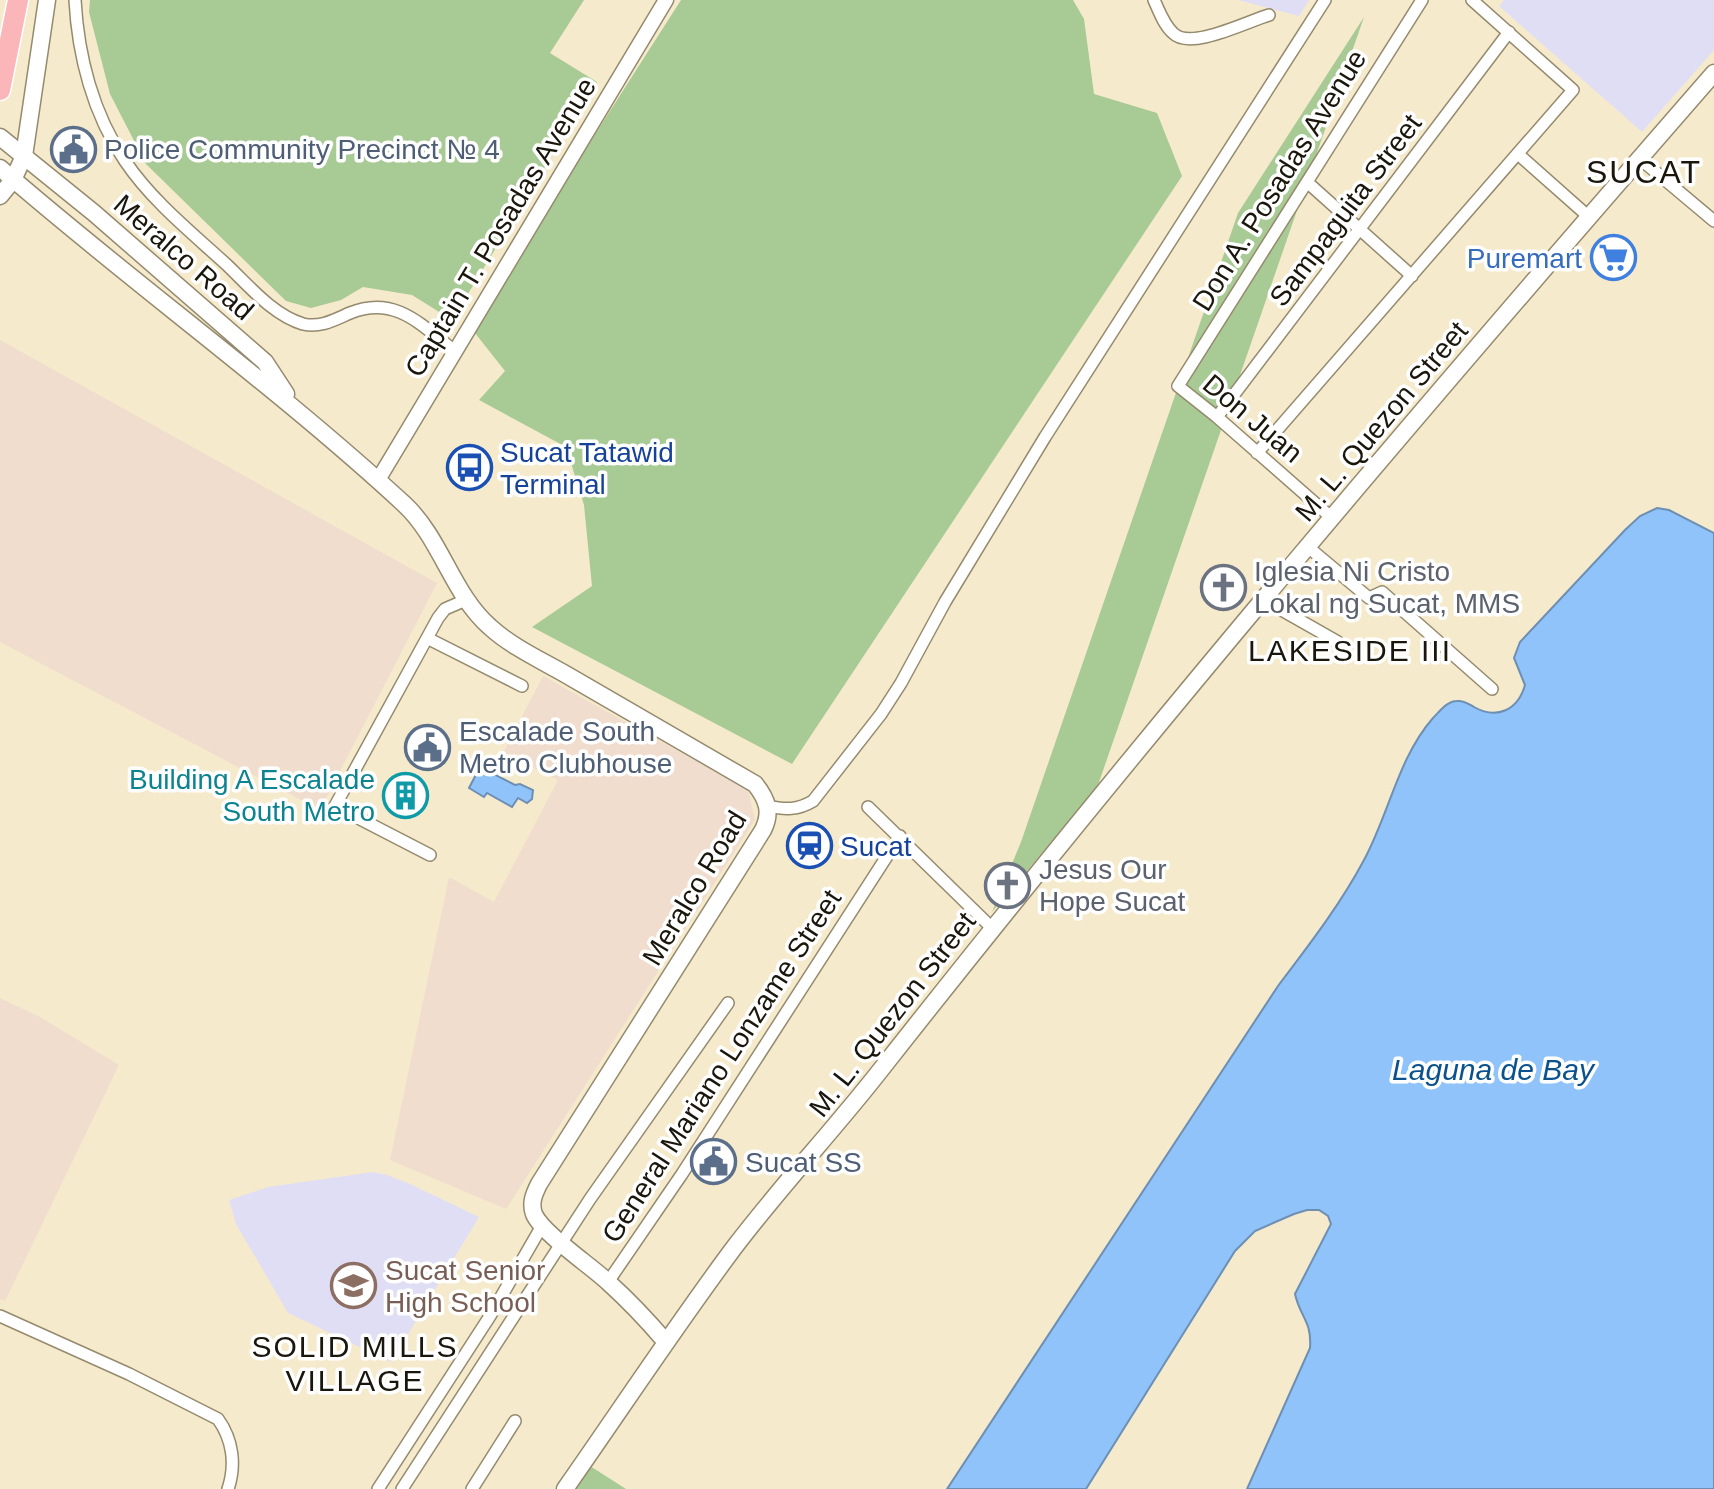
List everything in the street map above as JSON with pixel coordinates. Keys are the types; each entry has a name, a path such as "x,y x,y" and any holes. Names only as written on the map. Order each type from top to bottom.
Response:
{"highway":[{"path":"0,90 18,0"}],"main road":[{"path":"0,196 13,180 24,156 47,0"},
{"name":"M. L. Quezon Street","path":"565,1489 665,1341 738,1243 835,1129 992,928 1332,518 1714,73"},
{"name":"Meralco Road","path":"0,137 94,213 265,362 296,408"},
{"name":"Meralco Road","path":"0,168 133,280 296,408 376,478 414,516 433,541 488,626 755,784 768,806 768,819 741,867 539,1184 532,1198 533,1211 543,1224"},
{"path":"543,1224 608,1282 665,1341"}],"street":[{"path":"75,0 77,29 89,85 125,162 166,209 255,292 287,317 312,326 368,307 390,309 415,318 452,349"},
{"name":"Captain T. Posadas Avenue","path":"376,478 658,0"},
{"name":"Captain T. Posadas Avenue","path":"452,349 666,0"},
{"path":"1154,0 1171,32 1188,39 1198,39 1269,15"},
{"path":"768,806 787,810 813,801 881,714 1045,437 1325,0"},
{"name":"Don A. Posadas Avenue","path":"1178,386 1422,0"},
{"path":"1257,453 1573,90 1472,0"},
{"name":"Sampaguita Street","path":"1217,417 1509,32"},
{"path":"1518,154 1589,217"},
{"path":"1639,158 1714,221"},
{"path":"1307,182 1412,276"},
{"name":"Don Juan","path":"1178,386 1332,518"},
{"path":"1308,547 1369,598 1382,592 1492,689"},
{"path":"430,855 335,806 445,609 468,599"},
{"path":"1264,600 1338,642"},
{"path":"427,638 522,686"},
{"path":"868,807 992,928"},
{"name":"General Mariano Lonzame Street","path":"608,1282 682,1174 900,836"},
{"path":"402,1489 561,1243 728,1003"},
{"path":"378,1489 490,1316 543,1224"},
{"path":"0,1316 129,1374 218,1419 224,1428 234,1465 228,1489"},
{"path":"472,1489 515,1421"}],"shaded area":[{"path":"1238,0 1309,0 1299,16"},
{"path":"1504,0 1714,0 1714,50 1642,132 1499,6"},
{"path":"0,340 437,583 320,810 0,642"},
{"path":"543,676 748,790 755,820 506,1209 390,1160 449,877 494,902 558,780 503,753"},
{"path":"0,998 40,1017 119,1065 5,1301 0,1299"},
{"name":"Sucat Senior High School","path":"373,1172 408,1183 479,1217 391,1362 288,1313 236,1224 229,1200 268,1187"}],"green space":[{"path":"90,0 584,0 550,53 597,82 452,320 412,295 363,287 341,300 311,308 286,301 146,164 110,94 89,12"},
{"path":"681,0 1073,0 1084,19 1094,94 1157,113 1182,176 792,764 532,627 592,586 584,505 566,447 479,400 505,371 471,328"},
{"path":"1364,17 1097,788 992,912 1021,842 1238,213"},
{"path":"590,1466 626,1489 575,1489"}],"water":[{"name":"Laguna de Bay","path":"1657,508 1669,510 1714,533 1714,1489 1247,1489 1310,1348 1309,1331 1295,1294 1331,1224 1328,1216 1319,1210 1307,1210 1255,1231 1235,1251 1086,1489 947,1489 1278,986 1345,893 1373,842 1402,768 1421,734 1433,718 1453,701 1491,713 1512,706 1525,685 1514,658 1520,642 1625,530 1640,516"},
{"path":"480,767 515,785 533,790 532,799 527,803 518,798 512,807 487,793 484,797 469,788"}],"place":[{"name":"Police Community Precinct № 4","path":"73,149"},
{"name":"Puremart","path":"1613,258"},
{"name":"Sucat Tatawid Terminal","path":"469,468"},
{"name":"Iglesia Ni Cristo Lokal ng Sucat, MMS","path":"1223,587"},
{"name":"Escalade South Metro Clubhouse","path":"428,747"},
{"name":"Building A Escalade South Metro","path":"406,795"},
{"name":"Sucat","path":"809,846"},
{"name":"Jesus Our Hope Sucat","path":"1008,885"},
{"name":"Sucat SS","path":"714,1162"},
{"name":"Sucat Senior High School","path":"354,1286"}],"district":[{"name":"SUCAT","path":"1644,172"},
{"name":"LAKESIDE III","path":"1350,651"},
{"name":"SOLID MILLS VILLAGE","path":"355,1364"}]}
